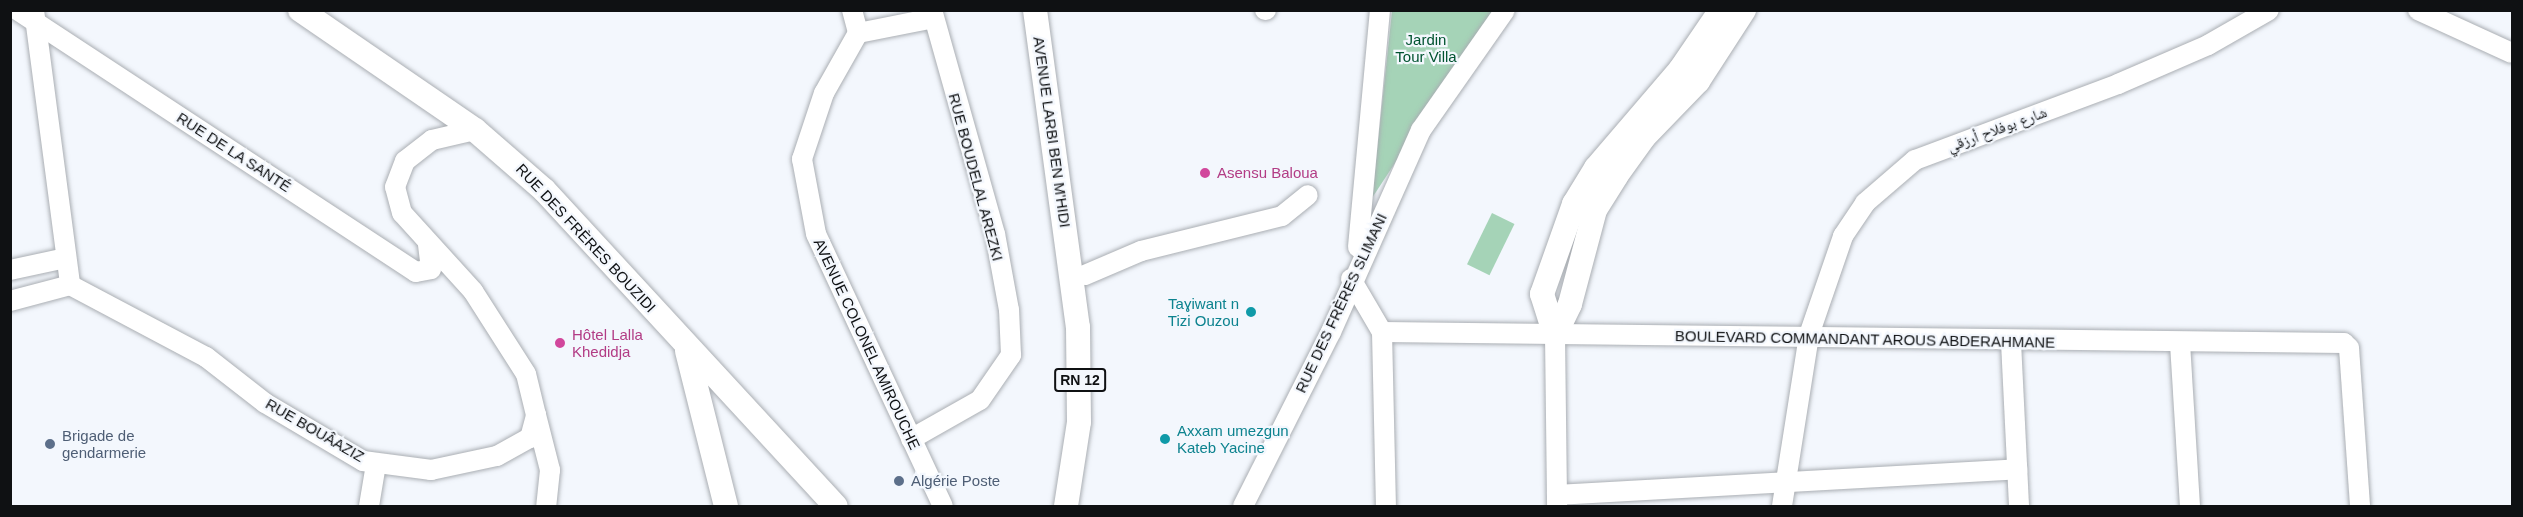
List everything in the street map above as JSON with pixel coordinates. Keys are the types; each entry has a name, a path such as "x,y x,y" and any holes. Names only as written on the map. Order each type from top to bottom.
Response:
{"main road":[{"name":"RUE DES FRÈRES BOUZIDI","path":"300,10 475,130 544,190 687,349 836,507"},
{"name":"AVENUE LARBI BEN M'HIDI","path":"1035,10 1070,253 1080,375 1066,507"},
{"path":"1555,334 1542,294 1574,204 1596,168 1680,70 1721,10"},
{"path":"1555,334 1570,304 1595,210 1644,137 1698,81 1744,10"},
{"name":"AVENUE LARBI BEN M'HIDI","path":"1070,253 1085,275 1095,375 1083,507"},
{"name":"AVENUE LARBI BEN M'HIDI","path":"1052,507 1067,389 1064,285 1070,253"},
{"path":"687,349 726,507"}],"street":[{"name":"RUE DE LA SANTÉ","path":"17,10 34,16 416,272 431,269 428,244"},
{"path":"852,10 858,33 933,14"},
{"path":"1380,10 1362,228 1351,279 1382,332 1386,507"},
{"name":"RUE DES FRÈRES SLIMANI","path":"1243,507 1331,332 1351,279 1421,130 1505,10"},
{"name":"شارع بوفلاح أرزقي","path":"1782,507 1809,335 1843,236 1865,203 1915,160 2118,84 2208,45 2269,10"},
{"path":"2418,10 2512,53"},
{"name":"RUE BOUDELAL AREZKI","path":"911,439 980,400 1011,355 1010,310 995,234 933,14"},
{"path":"10,301 70,285 34,16"},
{"name":"AVENUE COLONEL AMIROUCHE","path":"858,33 824,93 802,159 816,234 943,507"},
{"path":"475,130 432,140 405,161 395,187 402,213 473,291 526,374 550,470 546,507"},
{"path":"1085,275 1141,251 1282,216 1308,195"},
{"path":"10,270 66,258"},
{"name":"RUE BOUÂAZIZ","path":"70,285 206,357 266,402 376,464 431,470 497,456 530,438 536,415"},
{"name":"BOULEVARD COMMANDANT AROUS ABDERAHMANE","path":"1382,332 1809,335 2011,342 2347,345 2360,507"},
{"path":"1555,334 1557,501 1785,482 2017,469"},
{"path":"2011,342 2019,507"},
{"path":"2180,343 2190,507"},
{"path":"369,507 376,464"}],"green space":[{"name":"Jardin Tour Villa","path":"1392,11 1495,11 1372,198"},
{"path":"1492,213 1514,224 1489,275 1467,264"}],"place":[{"name":"Asensu Baloua","path":"1205,173"},
{"name":"Taɣiwant n Tizi Ouzou","path":"1251,312"},
{"name":"Hôtel Lalla Khedidja","path":"560,343"},
{"name":"Axxam umezgun Kateb Yacine","path":"1165,439"},
{"name":"Brigade de gendarmerie","path":"50,444"},
{"name":"Algérie Poste","path":"899,481"}]}
